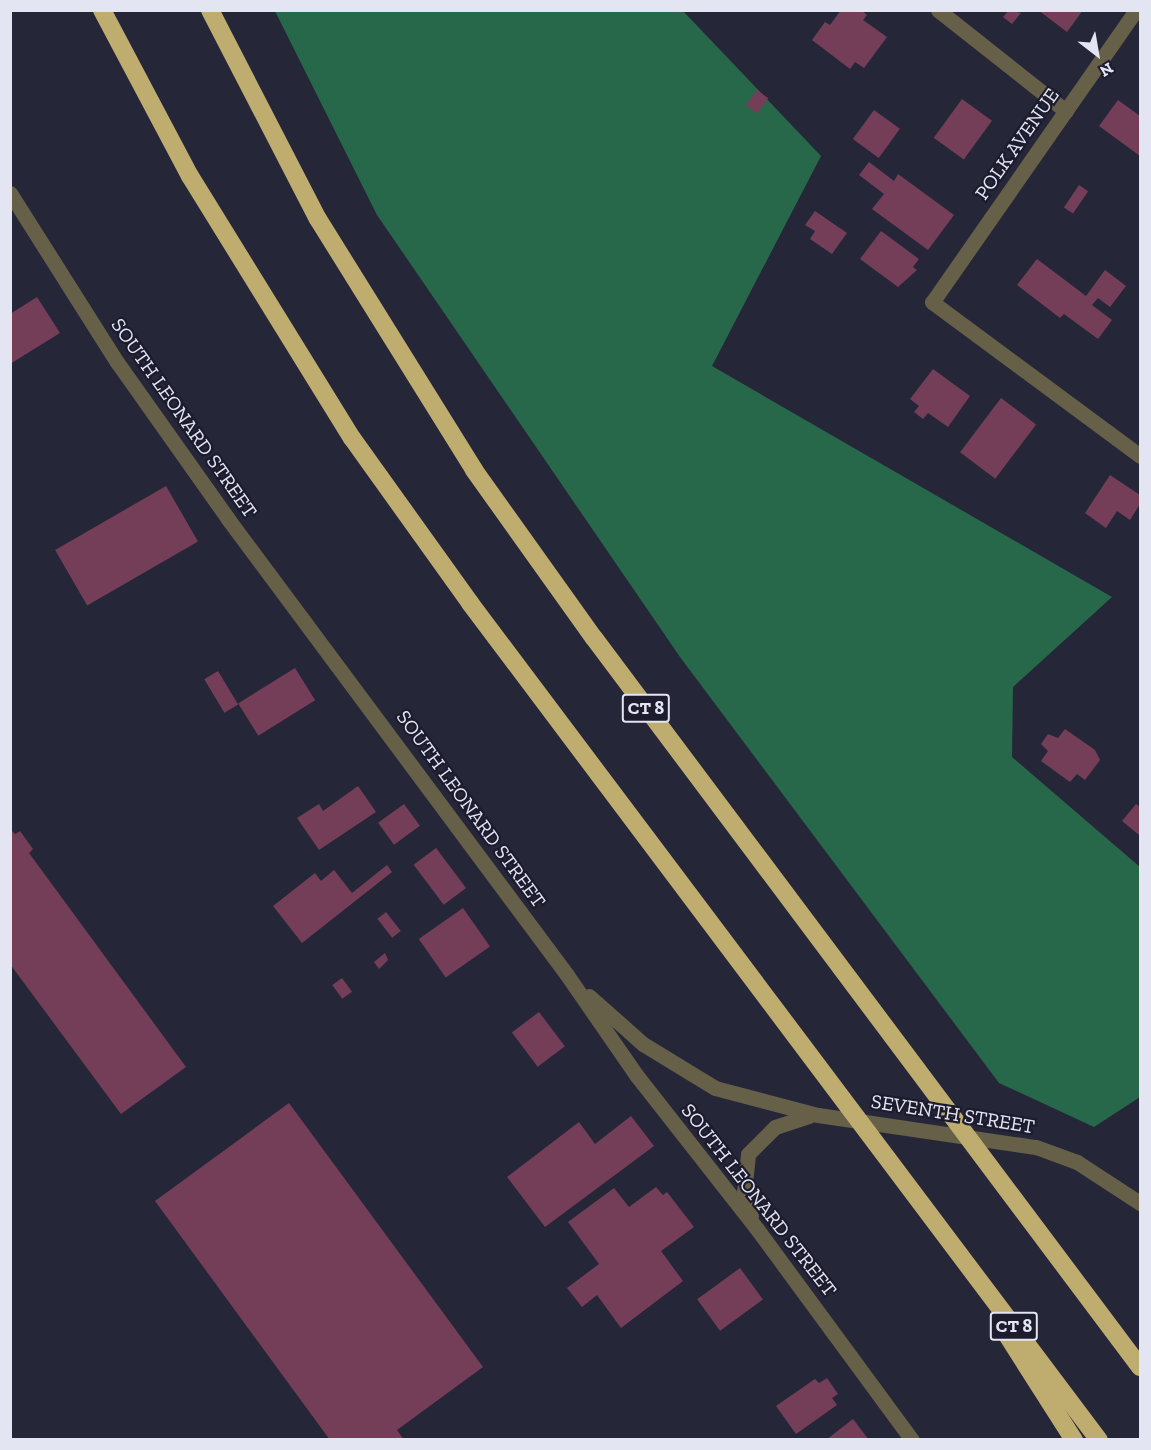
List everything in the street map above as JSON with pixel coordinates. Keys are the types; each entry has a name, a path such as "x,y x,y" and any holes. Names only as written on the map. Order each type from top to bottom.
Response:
{"highway":[{"name":"CT 8","path":"102,10 190,176 352,438 470,603 1099,1440"},
{"name":"CT 8","path":"210,10 318,219 480,479 594,638 1140,1367"},
{"path":"929,1212 1074,1440"}],"street":[{"path":"938,10 1066,111"},
{"name":"POLK AVENUE","path":"1136,10 932,302 1140,456"},
{"name":"SOUTH LEONARD STREET","path":"10,193 156,418 567,975 630,1067 757,1228 912,1440"},
{"name":"SEVENTH STREET","path":"567,975 619,1024 666,1060 715,1088 742,1097 818,1115 1036,1147 1077,1162 1140,1203"},
{"name":"SEVENTH STREET","path":"757,1228 744,1193 743,1174 748,1154 759,1140 775,1127 818,1115"}],"green space":[{"path":"275,11 683,11 821,156 712,366 1112,597 1013,687 1012,757 1140,867 1140,1097 1094,1127 999,1083 680,657 377,215"}],"building":[{"path":"841,10 861,10 867,15 863,20 887,37 864,68 855,62 850,69 812,40 825,22 830,25"},
{"path":"1009,10 1021,13 1012,24 1003,17"},
{"path":"1038,10 1083,10 1067,32"},
{"path":"757,90 768,98 757,114 746,105"},
{"path":"962,99 992,121 964,160 934,138"},
{"path":"1118,100 1140,116 1140,156 1099,126"},
{"path":"874,110 900,129 879,158 853,139"},
{"path":"869,162 894,181 898,174 954,215 928,250 872,209 884,194 859,175"},
{"path":"1079,185 1088,191 1073,214 1064,207"},
{"path":"815,211 847,233 832,254 810,239 815,231 805,225"},
{"path":"881,231 919,259 913,267 917,270 898,287 860,259"},
{"path":"1037,259 1086,296 1105,270 1126,286 1110,307 1098,298 1092,305 1112,320 1098,339 1064,314 1060,318 1017,285"},
{"path":"37,297 60,333 10,364 10,314"},
{"path":"933,369 970,396 948,427 928,413 923,419 914,412 919,406 910,399"},
{"path":"1001,398 1036,424 995,479 960,452"},
{"path":"1110,475 1140,495 1140,504 1130,520 1117,511 1106,528 1085,513"},
{"path":"166,486 198,541 87,605 55,550"},
{"path":"295,668 315,700 258,736 238,704"},
{"path":"218,671 238,704 224,713 204,679"},
{"path":"1065,729 1095,750 1100,760 1085,780 1077,774 1070,782 1041,761 1048,751 1041,744 1048,734 1058,738"},
{"path":"358,786 376,812 319,850 297,818 319,804 323,811"},
{"path":"404,804 420,826 394,845 378,823"},
{"path":"1136,804 1140,807 1139,835 1122,821"},
{"path":"10,829 15,834 20,831 33,849 29,853 186,1067 121,1114 10,964"},
{"path":"436,848 466,888 444,905 414,865"},
{"path":"387,865 392,872 302,943 273,906 315,873 321,881 334,870 352,893"},
{"path":"463,908 490,947 446,977 419,939"},
{"path":"386,912 401,931 392,938 377,919"},
{"path":"385,953 388,960 379,969 374,962"},
{"path":"342,978 352,992 342,999 332,985"},
{"path":"539,1012 565,1046 538,1067 512,1032"},
{"path":"289,1103 483,1367 397,1430 404,1440 330,1440 155,1201"},
{"path":"631,1116 654,1146 545,1227 507,1177 579,1122 595,1144"},
{"path":"656,1187 663,1195 667,1192 694,1227 661,1251 683,1281 621,1328 597,1295 582,1307 567,1288 599,1264 568,1222 614,1188 629,1207"},
{"path":"740,1268 763,1300 720,1331 697,1299"},
{"path":"827,1378 838,1394 832,1398 837,1405 796,1434 776,1406 815,1379 819,1383"},
{"path":"853,1419 869,1440 826,1440"}]}
